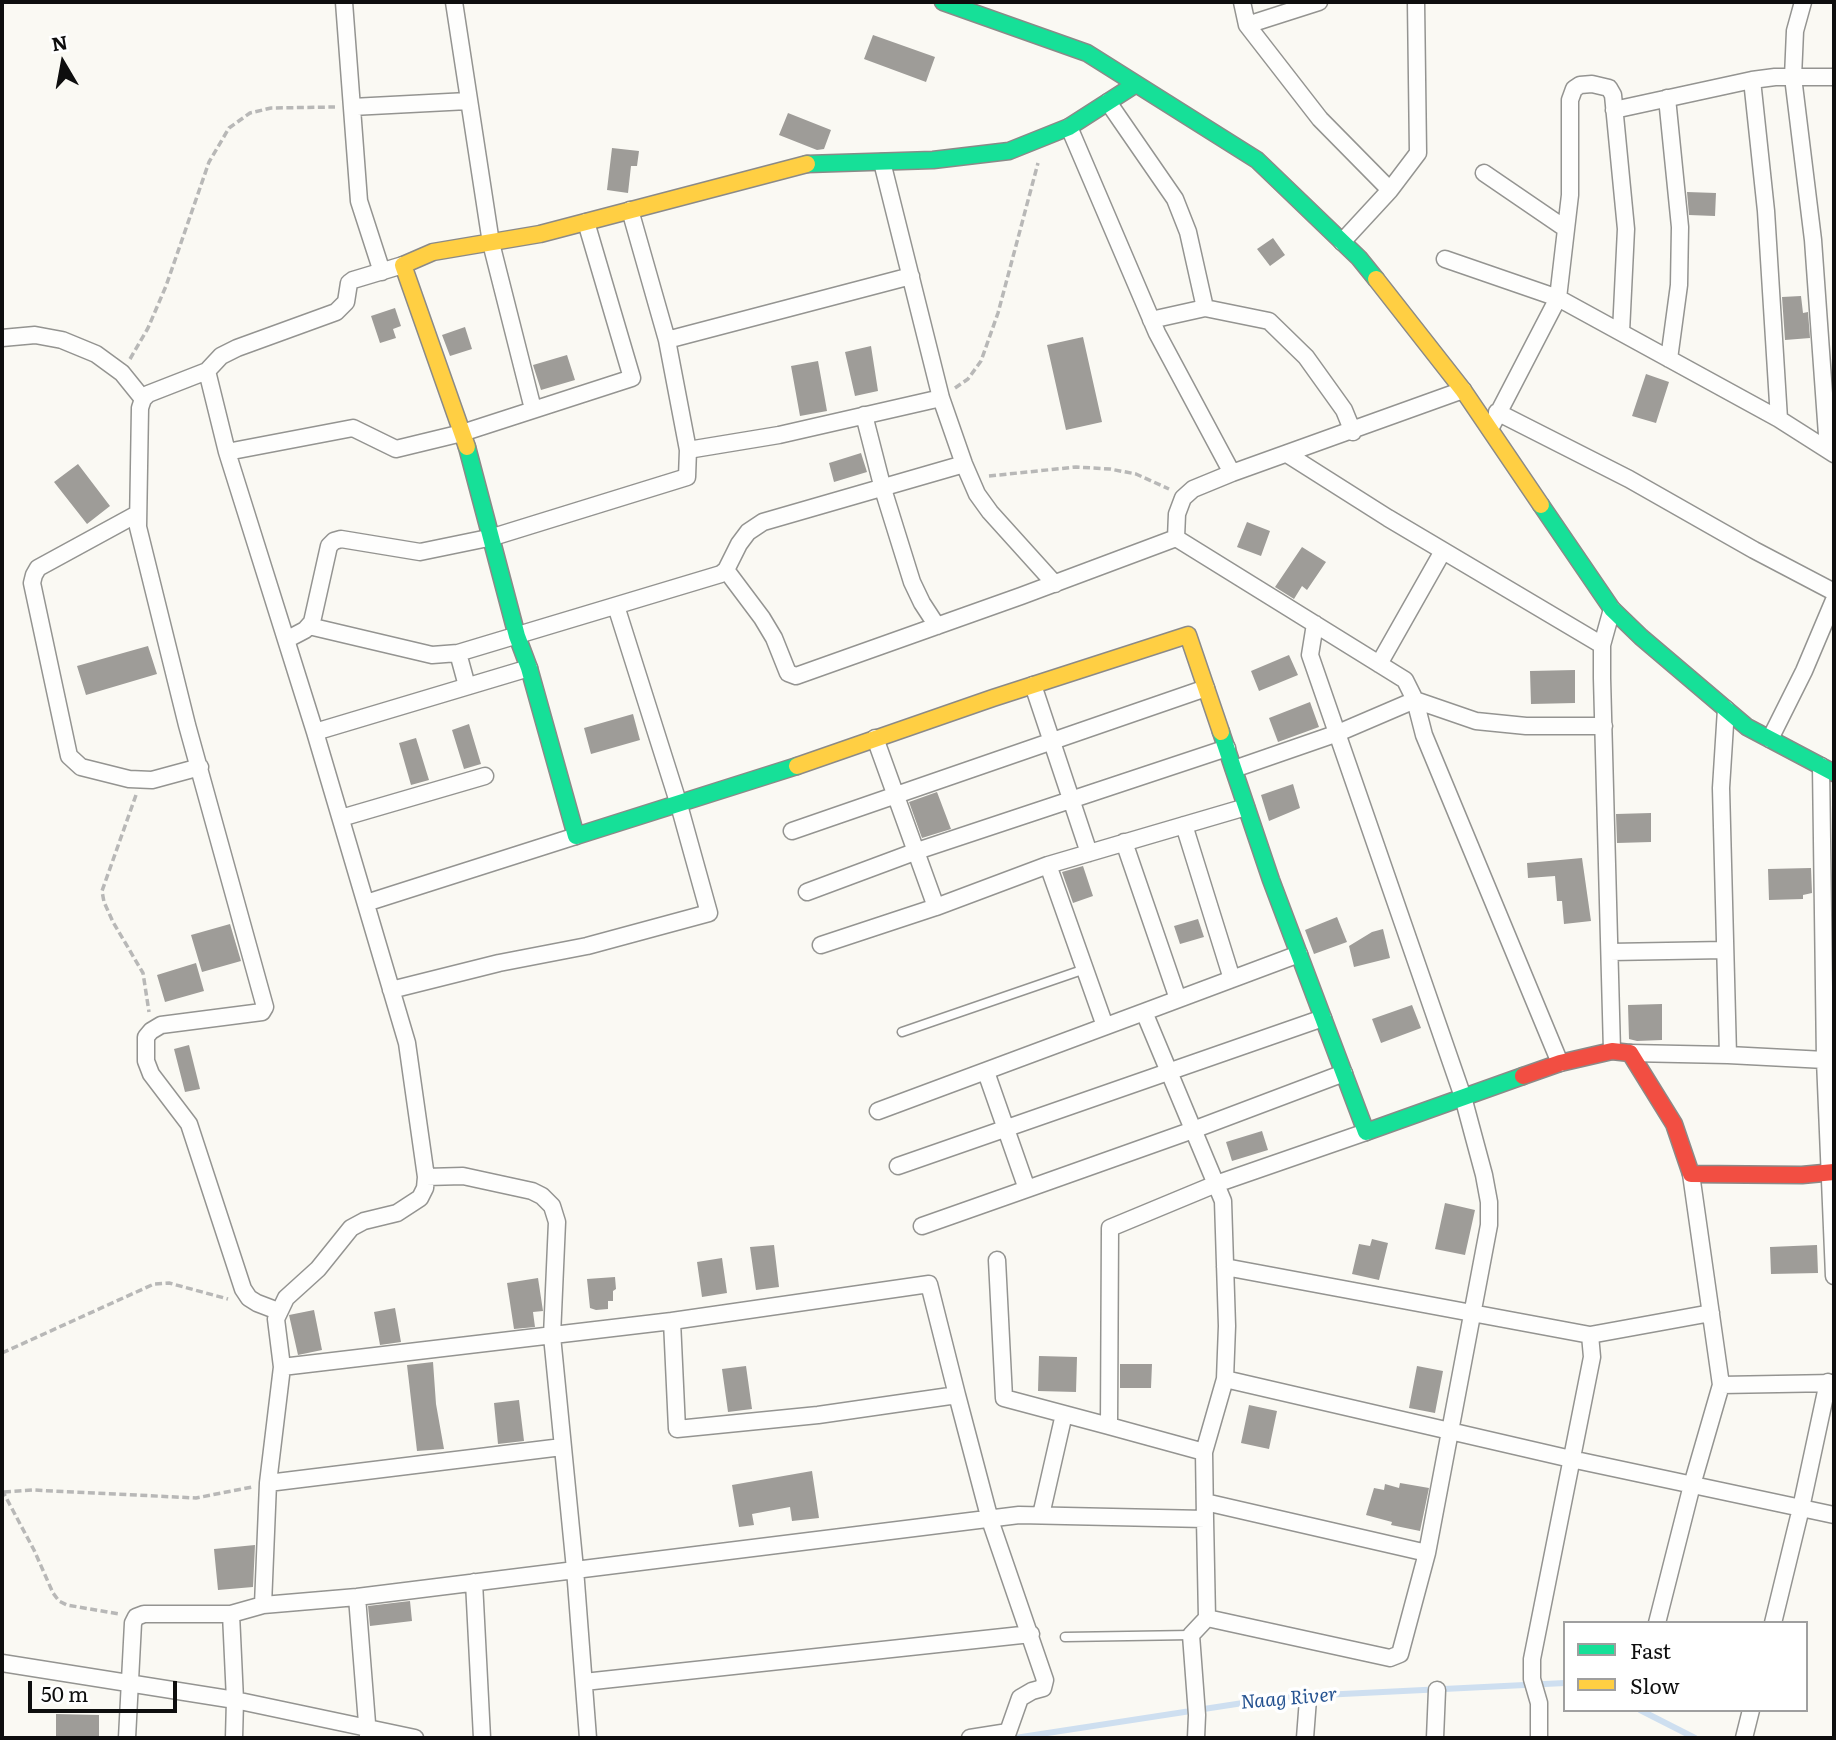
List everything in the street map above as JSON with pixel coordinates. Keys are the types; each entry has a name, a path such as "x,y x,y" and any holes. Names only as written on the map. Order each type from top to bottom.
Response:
{"street":[{"path":"344,2 359,201 382,272"},
{"path":"454,2 491,243 533,409"},
{"path":"943,2 1087,53 1258,160 1359,258 1463,390 1612,608 1641,637 1747,727 1827,769 1825,1060 1832,1172 1834,1276"},
{"path":"1242,2 1247,24 1320,120 1390,190"},
{"path":"1247,24 1319,2"},
{"path":"1342,242 1390,190 1418,153 1416,2"},
{"path":"1803,2 1795,31 1793,77 1813,240 1831,451"},
{"path":"1614,110 1752,80 1834,77"},
{"path":"1752,80 1766,211 1779,418"},
{"path":"278,1311 249,1298 243,1289 189,1124 151,1074 145,1048 146,1037 161,1025 262,1013 265,1007 138,527 140,408 143,399 148,394 207,371 221,356 237,348 336,312 346,302 349,283 433,252 540,234 801,164 933,160 1009,151 1069,127 1136,84"},
{"path":"1490,429 1558,298 1570,195 1570,100 1574,89 1580,85 1592,84 1609,88 1613,95 1626,229 1621,332"},
{"path":"1667,98 1680,227 1679,285 1669,359"},
{"path":"352,107 468,101"},
{"path":"1108,102 1175,200 1188,232 1205,308"},
{"path":"1069,127 1151,320 1232,473"},
{"path":"881,162 941,398 967,472 977,494 990,512 1055,584"},
{"path":"1484,173 1566,229"},
{"path":"286,640 312,622 329,546 334,541 341,539 421,552 493,537 687,477 688,450 667,340 630,210"},
{"path":"227,452 352,428 396,449 462,433 632,378 586,222"},
{"path":"1445,259 1558,298 1779,418 1831,451"},
{"path":"403,265 462,433 493,537 517,636 529,668 576,836"},
{"path":"667,340 911,276"},
{"path":"1151,320 1205,308 1269,321 1306,357 1344,411 1353,432"},
{"path":"2,338 35,335 62,340 96,355 122,373 143,399"},
{"path":"207,371 227,452 316,732 407,1043 426,1177 420,1198 410,1206 351,1228 318,1269 286,1298 278,1311 276,1319 282,1367 268,1483 263,1605"},
{"path":"1176,538 1177,513 1182,498 1193,489 1463,390"},
{"path":"688,450 779,435 941,398"},
{"path":"1497,412 1629,479 1834,592"},
{"path":"864,415 883,489 912,582 937,626"},
{"path":"1287,454 1602,645"},
{"path":"309,626 432,655 458,653 724,572 748,532 763,522 883,489 967,472"},
{"path":"137,514 38,568 32,583 69,756 82,767 129,779 152,780 200,767"},
{"path":"724,572 762,618 791,675 796,676 1176,538"},
{"path":"1176,538 1405,680 1415,700 1424,735 1560,1063"},
{"path":"1379,664 1443,551"},
{"path":"1770,738 1804,671 1834,600"},
{"path":"391,990 499,962 587,946 709,913 679,805 616,606"},
{"path":"1612,608 1602,645 1612,1051"},
{"path":"1207,1618 1390,1658 1400,1654 1426,1553 1489,1225 1489,1202 1463,1097 1310,655 1315,624"},
{"path":"366,903 679,805 1188,635 1246,807 1366,1132"},
{"path":"458,653 467,686"},
{"path":"316,732 529,668"},
{"path":"1033,685 1088,853"},
{"path":"792,831 1206,688"},
{"path":"1234,769 1338,733 1415,700 1476,721 1525,726 1604,726"},
{"path":"1726,709 1721,788 1728,1055"},
{"path":"876,738 936,907"},
{"path":"807,892 917,851 1227,748"},
{"path":"341,818 485,776"},
{"path":"821,945 1088,853 1246,807"},
{"path":"1184,825 1232,979"},
{"path":"1124,842 1178,999"},
{"path":"1048,866 1105,1026"},
{"path":"1610,952 1726,950"},
{"path":"878,1111 1299,954"},
{"path":"1144,1012 1223,1201 1227,1326 1225,1380 1205,1452 1207,1618 1191,1635 1197,1715 1196,1738"},
{"path":"898,1166 1323,1018"},
{"path":"1110,1426 1110,1228 1216,1184 1560,1063 1612,1051 1825,1060"},
{"path":"1630,1053 1674,1124 1692,1174 1721,1385 1658,1621"},
{"path":"986,1072 1027,1189"},
{"path":"922,1226 1193,1130 1344,1073"},
{"path":"1692,1174 1802,1175 1832,1172"},
{"path":"426,1177 476,1178 532,1191 552,1206 557,1222 552,1336 575,1569 588,1738"},
{"path":"997,1260 1004,1398 1205,1452"},
{"path":"1225,1267 1590,1335 1711,1313"},
{"path":"282,1367 672,1321 929,1284 990,1520 1031,1634 1045,1684 1043,1688 1020,1698 1008,1732 970,1738"},
{"path":"672,1321 677,1429 818,1415 957,1395"},
{"path":"1539,1738 1539,1703 1532,1679 1532,1659 1592,1357 1590,1335"},
{"path":"1225,1380 1834,1516"},
{"path":"1721,1385 1831,1382 1773,1621"},
{"path":"1041,1515 1064,1414"},
{"path":"268,1483 562,1447"},
{"path":"1205,1502 1426,1553"},
{"path":"127,1738 133,1623 136,1617 144,1614 231,1614 263,1605 357,1597 1019,1515 1205,1519"},
{"path":"474,1582 482,1738"},
{"path":"357,1597 368,1733"},
{"path":"231,1614 234,1738"},
{"path":"584,1682 1031,1634"},
{"path":"2,1663 235,1700 368,1733 415,1738"},
{"path":"1435,1738 1437,1690"},
{"path":"1305,1738 1308,1699"},
{"path":"1744,1738 1750,1712"}],"lane":[{"path":"902,1032 1085,968"},
{"path":"1065,1637 1191,1635"}],"path":[{"path":"122,373 148,327 166,286 209,162 229,128 250,113 271,108 352,107"},
{"path":"941,398 968,379 981,361 998,313 1045,137"},
{"path":"967,472 1110,468 1164,485 1182,498"},
{"path":"142,780 102,891 113,922 143,973 147,986 151,1031"},
{"path":"2,1353 154,1284 169,1283 234,1301 249,1298"},
{"path":"136,1617 67,1605 59,1601 3,1491 195,1498 268,1483"}],"building":[{"path":"873,35 935,57 926,82 864,59"},
{"path":"788,113 831,130 824,149 817,150 779,135"},
{"path":"612,148 639,151 637,166 631,166 628,193 607,190"},
{"path":"1687,192 1716,193 1715,216 1689,215"},
{"path":"1273,238 1285,255 1270,266 1257,249"},
{"path":"1801,296 1803,313 1808,312 1810,338 1785,340 1782,297"},
{"path":"395,308 401,326 393,329 396,338 380,343 371,316"},
{"path":"465,327 472,349 450,356 442,335"},
{"path":"1083,337 1102,422 1066,430 1047,345"},
{"path":"871,346 878,391 855,396 845,352"},
{"path":"567,355 575,380 541,390 533,365"},
{"path":"818,361 827,411 800,416 791,366"},
{"path":"1646,374 1669,382 1656,423 1632,416"},
{"path":"861,453 867,472 834,482 829,463"},
{"path":"78,464 110,506 87,524 54,482"},
{"path":"1247,522 1270,531 1261,556 1237,547"},
{"path":"1302,547 1326,562 1307,590 1302,586 1294,599 1275,587"},
{"path":"148,646 157,674 86,695 77,666"},
{"path":"1289,655 1298,675 1259,691 1251,671"},
{"path":"1575,670 1575,703 1531,704 1530,671"},
{"path":"1310,702 1319,727 1278,742 1269,718"},
{"path":"633,714 640,740 591,754 584,728"},
{"path":"469,724 481,764 464,769 452,730"},
{"path":"416,738 429,780 411,785 399,743"},
{"path":"1293,784 1300,808 1269,821 1261,795"},
{"path":"937,792 951,829 922,838 909,802"},
{"path":"1651,813 1651,842 1617,843 1616,814"},
{"path":"1582,858 1591,921 1564,924 1562,901 1557,901 1555,876 1528,878 1527,863"},
{"path":"1083,866 1093,896 1073,903 1062,872"},
{"path":"1811,868 1812,893 1803,895 1803,899 1769,900 1768,869"},
{"path":"1337,917 1347,942 1314,954 1305,930"},
{"path":"1198,919 1204,937 1180,944 1174,926"},
{"path":"230,924 241,961 202,972 191,935"},
{"path":"1383,929 1390,958 1354,967 1349,946 1372,932"},
{"path":"196,963 204,991 165,1002 157,975"},
{"path":"1662,1004 1662,1040 1629,1039 1628,1005"},
{"path":"1412,1005 1421,1028 1381,1043 1372,1019"},
{"path":"189,1045 200,1089 185,1092 174,1049"},
{"path":"1262,1131 1268,1150 1232,1161 1226,1142"},
{"path":"1445,1203 1475,1210 1465,1255 1435,1249"},
{"path":"1372,1239 1388,1243 1379,1280 1352,1274 1359,1244 1370,1246"},
{"path":"774,1245 779,1287 756,1290 750,1247"},
{"path":"1817,1245 1818,1273 1771,1274 1770,1247"},
{"path":"722,1258 727,1293 702,1297 697,1262"},
{"path":"615,1277 616,1289 613,1291 613,1301 608,1301 608,1309 590,1308 587,1279"},
{"path":"538,1278 543,1311 533,1312 535,1327 514,1329 507,1283"},
{"path":"395,1308 401,1342 380,1345 374,1312"},
{"path":"314,1310 322,1350 298,1355 289,1315"},
{"path":"1039,1356 1077,1357 1076,1392 1038,1391"},
{"path":"433,1362 436,1404 444,1449 417,1451 407,1365"},
{"path":"1120,1364 1152,1364 1151,1388 1120,1388"},
{"path":"746,1366 752,1409 728,1412 722,1369"},
{"path":"1417,1366 1443,1371 1435,1413 1409,1408"},
{"path":"519,1400 524,1441 498,1444 494,1403"},
{"path":"1249,1405 1277,1411 1269,1449 1241,1443"},
{"path":"812,1471 819,1518 792,1521 790,1507 752,1514 754,1525 739,1527 732,1485"},
{"path":"1400,1483 1429,1488 1420,1531 1391,1525 1392,1522 1366,1515 1374,1488 1384,1490 1385,1484 1399,1488"},
{"path":"255,1545 253,1587 218,1590 214,1549"},
{"path":"410,1601 412,1621 370,1626 368,1606"},
{"path":"56,1714 99,1715 99,1738 56,1737"}],"waterway":[{"name":"Naag River","path":"1015,1738 1282,1697 1563,1683"},
{"name":"Naag River","path":"1644,1712 1695,1738"}],"traffic: fast":[{"path":"943,2 1087,53 1257,160 1359,258 1376,279"},
{"path":"807,164 933,160 1009,151 1069,127 1136,84"},
{"path":"467,447 517,636 529,668 576,836 797,766"},
{"path":"1541,505 1612,609 1641,637 1747,727 1834,773"},
{"path":"1221,732 1271,880 1366,1132 1523,1076"}],"traffic: slow":[{"path":"467,447 403,265 433,252 540,234 807,164"},
{"path":"1376,279 1463,390 1541,505"},
{"path":"797,766 993,698 1188,635 1221,732"}],"traffic: jam":[{"path":"1523,1076 1560,1063 1612,1051 1630,1053 1674,1124 1691,1174 1802,1175 1834,1172"}]}
